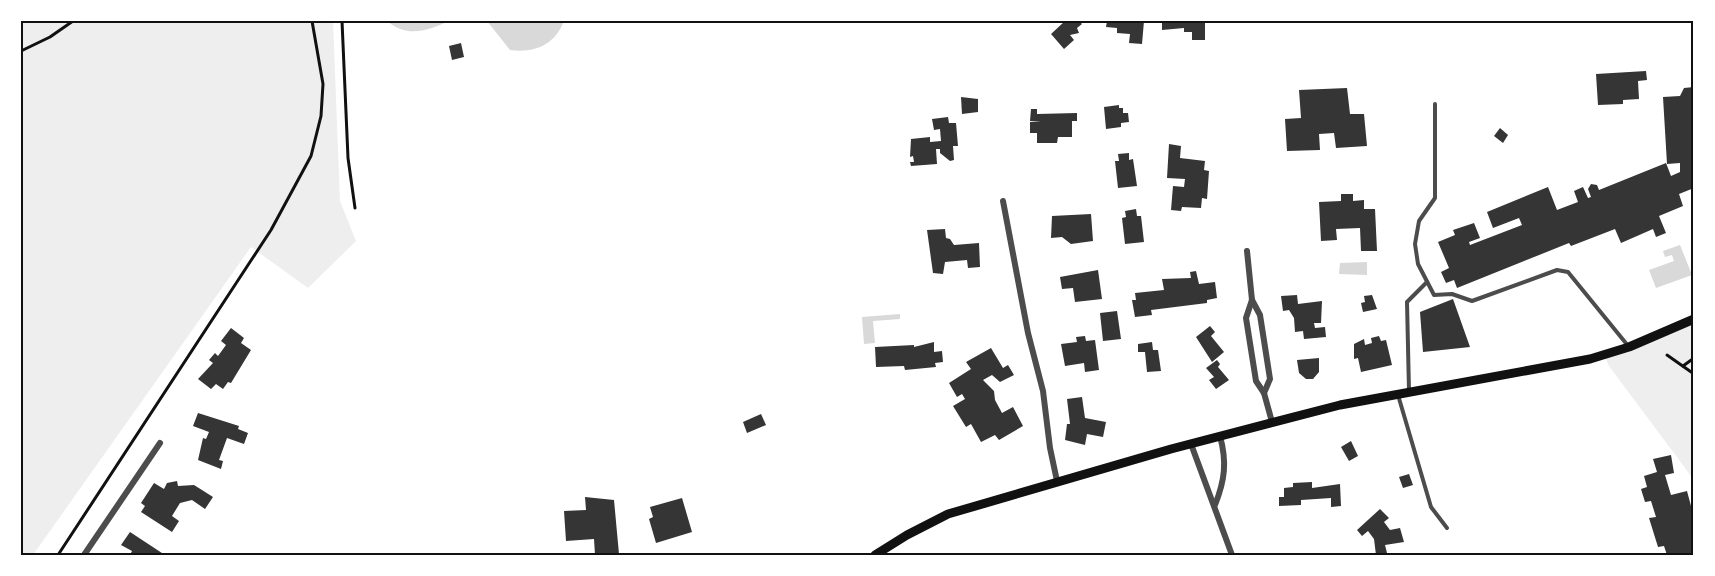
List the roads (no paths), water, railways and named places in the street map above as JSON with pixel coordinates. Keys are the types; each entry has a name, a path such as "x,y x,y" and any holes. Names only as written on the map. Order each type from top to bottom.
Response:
{"main road":[{"path":"875,555 948,514 1058,481 1272,422 1398,394 1590,359 1629,347 1694,320"}],"street":[{"path":"1003,201 1028,333 1043,391 1050,448 1058,481"},
{"path":"1247,251 1252,300 1260,315 1270,379 1264,393"},
{"path":"1252,300 1246,318 1256,381 1264,393 1272,422"},
{"path":"1215,505 1224,485 1225,467 1220,436"},
{"path":"84,555 159,443"},
{"path":"1191,444 1232,555"}],"lane":[{"path":"1435,104 1435,198 1419,221 1415,244 1418,264 1434,295 1452,294 1472,301 1557,270 1569,272 1629,347"},
{"path":"1409,392 1407,302 1427,282"},
{"path":"1398,394 1431,507 1447,528"}]}
